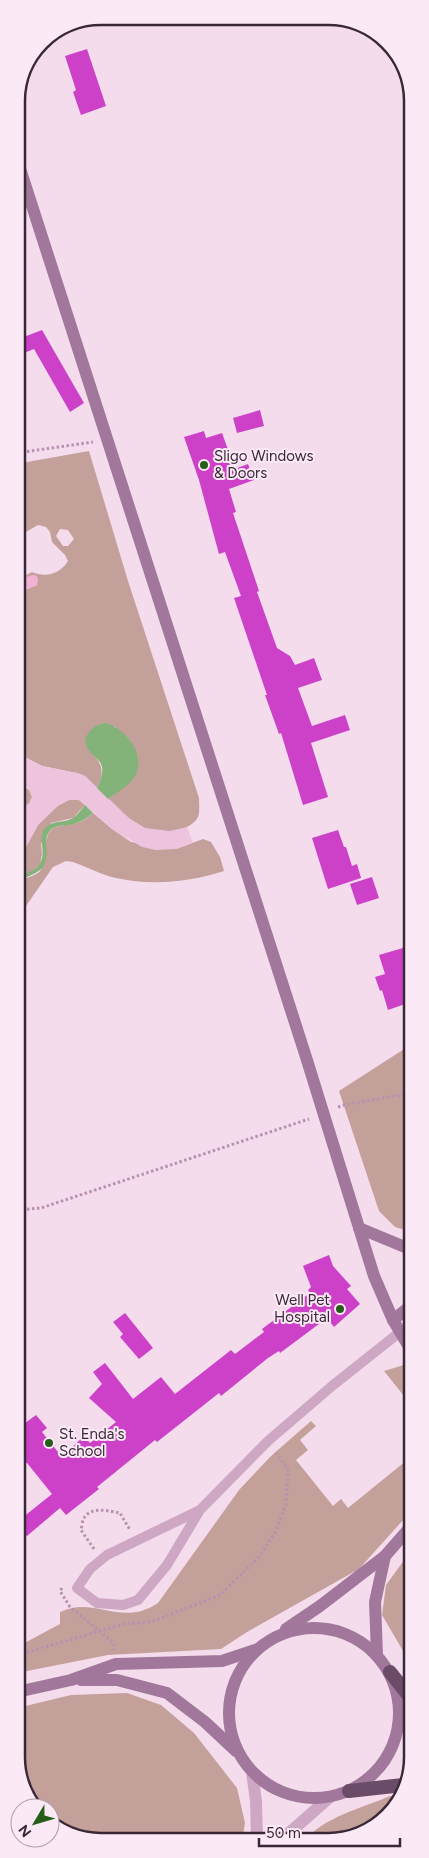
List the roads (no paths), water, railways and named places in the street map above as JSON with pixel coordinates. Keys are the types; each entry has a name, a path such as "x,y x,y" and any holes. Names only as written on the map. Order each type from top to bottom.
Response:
{"highway":[{"path":"390,1672 404,1690"},
{"path":"349,1791 398,1786"}],"main road":[{"path":"25,184 324,1114 374,1276 393,1320 404,1339"},
{"path":"359,1228 404,1247"},
{"path":"393,1320 404,1311"},
{"path":"239,1754 231,1734 228,1712 231,1690 240,1668 255,1650 320,1606 385,1556 404,1533"},
{"path":"377,1655 374,1602 385,1556"},
{"path":"71,1680 117,1680 167,1693 205,1722 239,1754 252,1772 269,1786 290,1795 310,1798 330,1797 349,1791 369,1779 385,1762 395,1741 400,1718 398,1694 390,1672 377,1655 360,1640 341,1631 318,1627 295,1629 273,1637"},
{"path":"25,1690 71,1680 116,1664 222,1661 255,1650"}],"street":[{"path":"252,1772 256,1801 256,1833"},
{"path":"289,1833 330,1797"}],"lane":[{"path":"200,1510 107,1555 90,1569 77,1588 97,1603 122,1605 138,1600 167,1565 200,1510 268,1441 354,1368 400,1332"}],"place":[{"name":"Sligo Windows & Doors","path":"204,465"},
{"name":"Well Pet Hospital","path":"340,1309"},
{"name":"St. Enda's School","path":"49,1443"}]}
